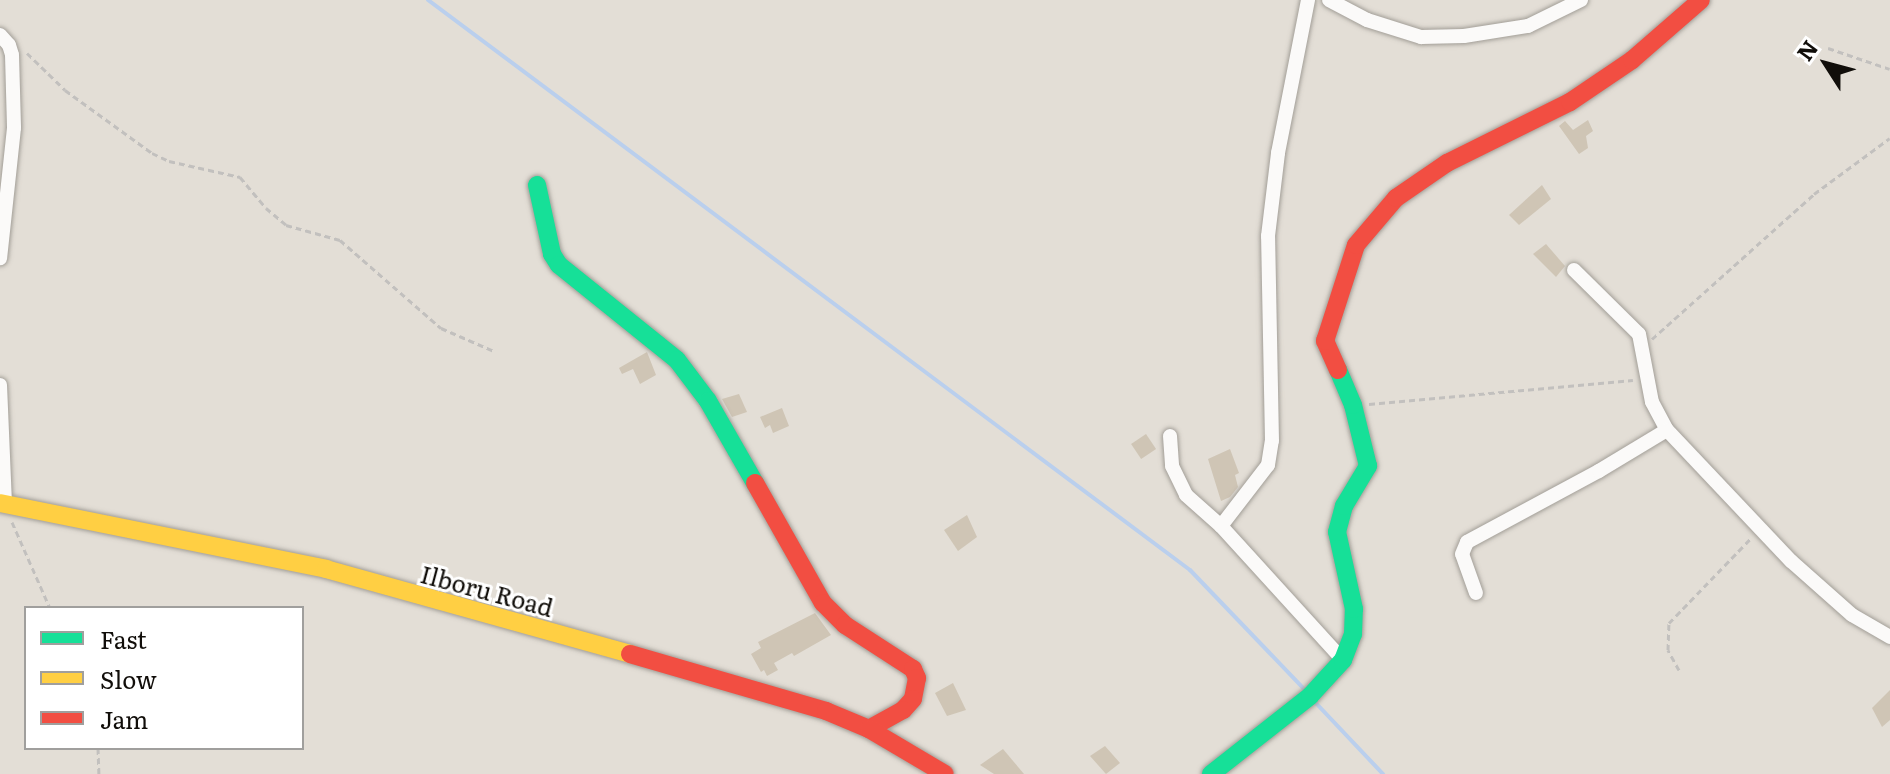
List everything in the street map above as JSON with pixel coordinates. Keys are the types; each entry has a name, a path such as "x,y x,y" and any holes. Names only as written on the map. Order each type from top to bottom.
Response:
{"street":[{"path":"1221,526 1268,465 1272,441 1268,236 1278,153 1308,0"},
{"path":"1329,0 1367,20 1421,37 1464,36 1528,26 1581,0"},
{"path":"1211,774 1310,696 1343,660 1353,634 1354,609 1337,532 1338,518 1368,466 1367,451 1353,405 1325,341 1348,263 1368,227 1396,198 1447,163 1570,102 1632,60 1701,0"},
{"path":"0,258 14,128 5,40"},
{"path":"537,185 552,254 559,265 677,360 708,401 823,603 845,625 913,669 917,678 913,699 903,710 869,729"},
{"path":"1574,270 1634,327 1644,347 1652,402 1667,430 1758,529 1835,602 1890,637"},
{"path":"0,385 2,504"},
{"path":"1476,593 1462,554 1467,542 1599,471 1667,430"},
{"path":"1170,436 1177,481 1186,495 1221,526 1343,660"},
{"name":"Ilboru Road","path":"2,504 227,547 345,574 788,698 869,729 945,774"}],"path":[{"path":"5,40 24,51 65,90 152,153 169,161 240,177 266,208 286,225 340,240 441,328 494,351"},
{"path":"1828,48 1890,69"},
{"path":"1644,347 1758,241 1890,138"},
{"path":"1353,405 1491,390 1648,380"},
{"path":"2,504 49,606"},
{"path":"1679,670 1668,650 1669,623 1741,551 1758,529"},
{"path":"98,750 99,774"}],"building":[{"path":"1588,120 1593,131 1586,136 1588,148 1579,154 1559,126 1565,121 1573,130"},
{"path":"1542,185 1551,199 1519,225 1509,215"},
{"path":"1546,244 1565,266 1556,277 1533,254"},
{"path":"647,352 656,375 640,384 633,369 622,374 619,368"},
{"path":"739,394 747,412 732,417 722,399"},
{"path":"782,408 789,426 773,433 770,425 765,428 760,417"},
{"path":"1146,434 1156,449 1141,459 1131,444"},
{"path":"1230,449 1239,473 1235,475 1238,487 1230,497 1221,501 1208,459"},
{"path":"967,515 977,537 958,551 944,530"},
{"path":"815,613 831,635 794,656 792,653 774,663 778,670 767,676 764,670 761,672 751,654 761,648 758,642"},
{"path":"953,683 966,710 947,716 935,693"},
{"path":"1890,690 1890,720 1882,727 1872,708"},
{"path":"1105,746 1120,763 1106,774 1090,756"},
{"path":"1003,749 1024,774 994,774 980,765"}],"waterway":[{"path":"428,0 1190,570 1305,690"},
{"path":"1313,700 1383,774"}],"traffic: fast":[{"path":"537,185 552,254 559,265 677,360 708,401 755,483"},
{"path":"1211,774 1310,696 1343,660 1353,634 1354,609 1337,532 1344,506 1368,466 1353,405 1338,370"}],"traffic: slow":[{"path":"0,503 326,569 630,654"}],"traffic: jam":[{"path":"1338,370 1325,341 1356,245 1396,198 1447,163 1570,102 1632,60 1701,0"},
{"path":"755,483 823,603 845,625 913,669 917,678 913,699 903,710 869,729"},
{"path":"630,654 826,711 869,729 945,774"}]}
